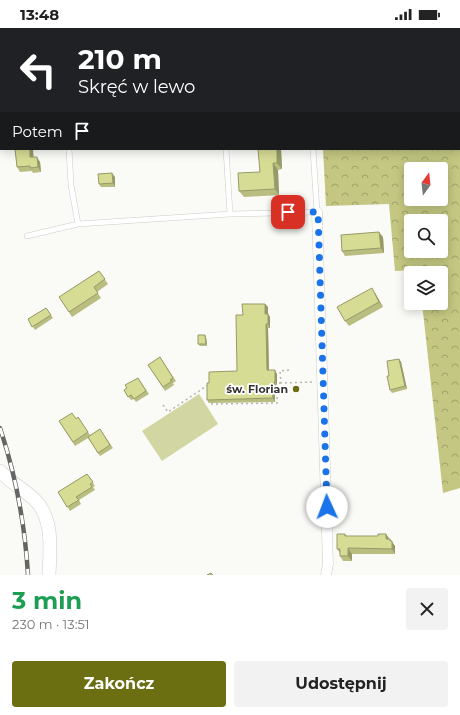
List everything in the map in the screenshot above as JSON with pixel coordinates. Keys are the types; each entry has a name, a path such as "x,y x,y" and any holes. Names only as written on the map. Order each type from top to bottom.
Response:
{"street":[{"path":"318,212 328,564 326,575"},
{"path":"0,471 34,499 44,513 50,530 49,575"}],"lane":[{"path":"69,150 71,185 78,224"},
{"path":"226,150 230,214"},
{"path":"27,236 78,224 230,214 318,212 313,150"}],"path":[{"path":"209,397 210,404 277,403 277,393 281,393 280,371 289,370"},
{"path":"277,383 323,381"},
{"path":"163,405 168,412 208,385"}],"green space":[{"path":"323,150 460,150 460,488 443,493 423,310 448,310 448,266 404,266 404,271 395,271 389,204 326,206"},
{"path":"199,394 218,424 162,461 142,431"}],"building":[{"path":"15,150 30,150 30,157 37,157 38,167 17,167"},
{"path":"258,150 277,150 277,163 273,163 275,189 239,191 238,173 260,172"},
{"path":"112,173 113,183 99,184 98,174"},
{"path":"379,232 381,248 342,251 341,235"},
{"path":"99,271 105,279 94,287 98,293 69,312 59,297"},
{"path":"372,288 379,302 345,321 337,307"},
{"path":"242,304 265,304 265,314 268,314 268,324 266,324 267,370 275,370 274,389 272,389 273,398 207,400 207,383 209,383 209,372 237,371 236,315 243,315"},
{"path":"46,308 51,315 32,327 28,319"},
{"path":"198,335 205,335 206,344 198,344"},
{"path":"160,357 173,378 170,380 172,381 163,387 148,365"},
{"path":"399,359 405,386 390,390 387,376 389,376 387,361"},
{"path":"138,378 146,391 134,399 131,395 128,397 124,390 127,388 125,385"},
{"path":"72,413 76,419 78,417 88,432 73,442 59,421"},
{"path":"100,429 110,445 98,453 88,437"},
{"path":"87,474 93,482 90,484 92,487 76,497 79,500 67,507 58,492"},
{"path":"337,534 345,534 345,536 378,536 378,534 386,534 386,539 390,539 390,541 392,541 392,549 348,548 348,556 340,556 340,549 337,549"}],"railway":[{"path":"0,428 11,464 19,501 25,538 28,575"}],"place":[{"name":"św. Florian","path":"296,389"}],"route":[{"path":"288,212 318,212 327,507"}]}
